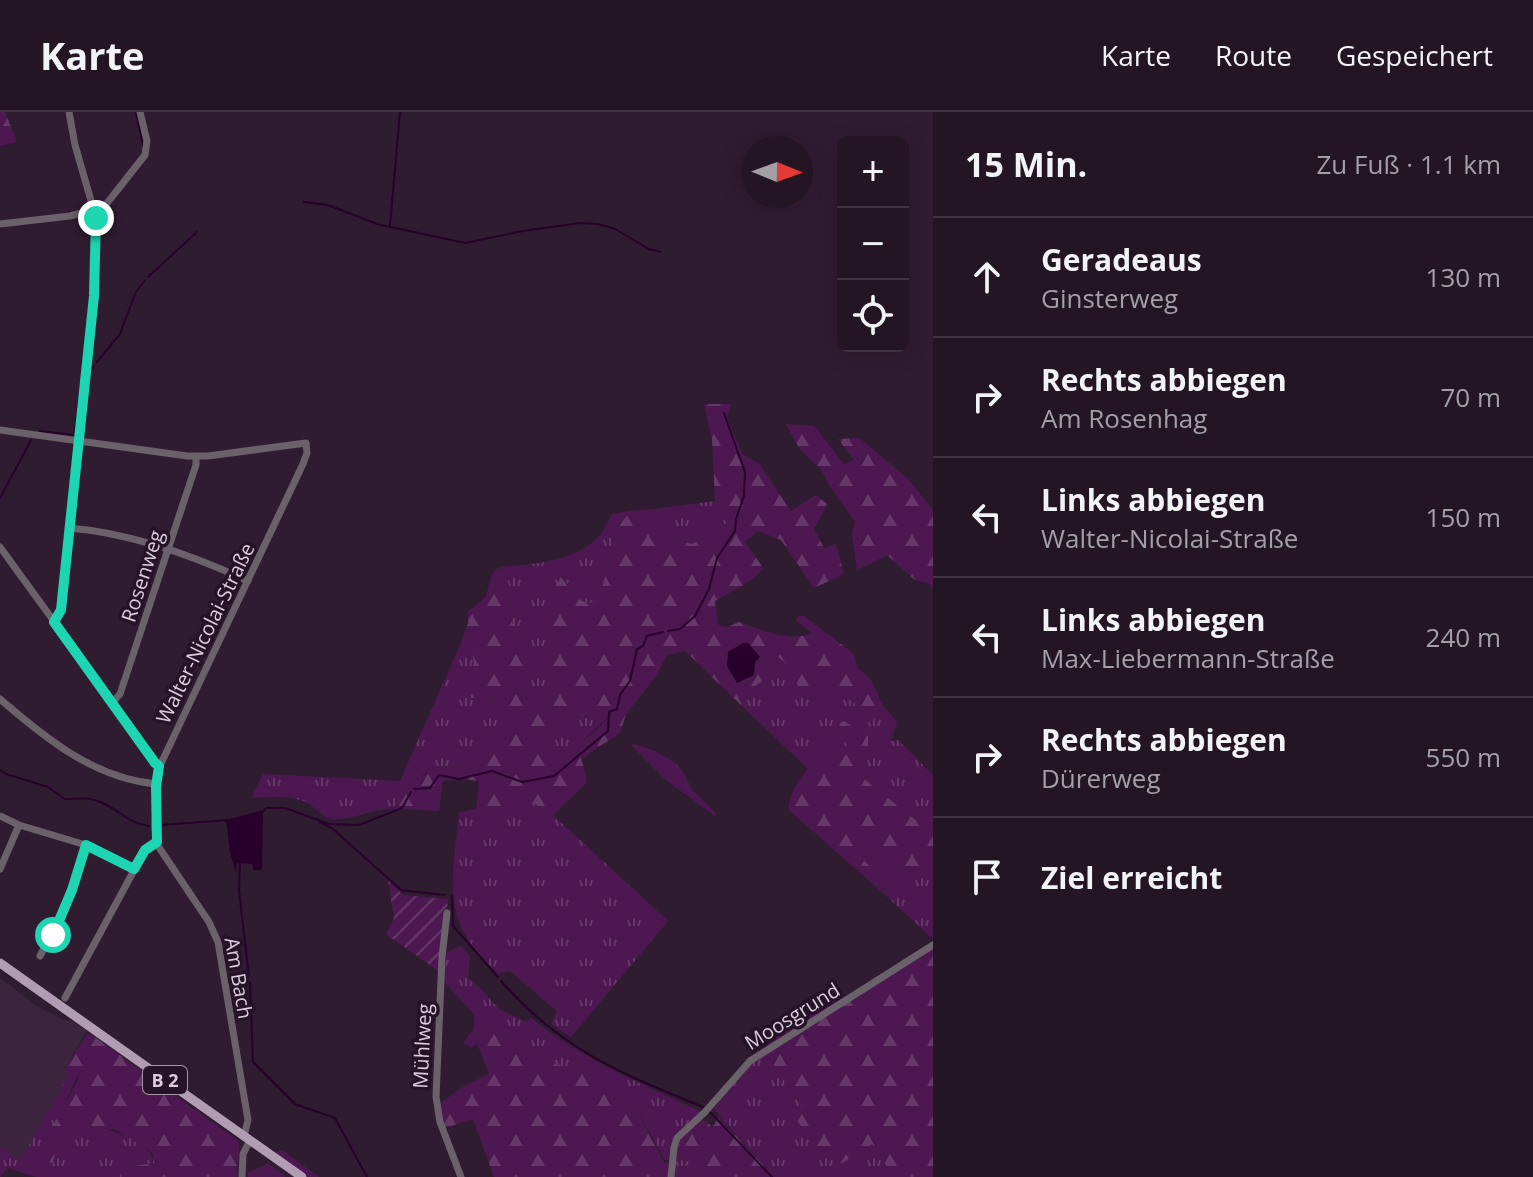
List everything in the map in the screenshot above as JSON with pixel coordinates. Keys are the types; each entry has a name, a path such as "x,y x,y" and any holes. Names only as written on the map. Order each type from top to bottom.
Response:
{"main road":[{"name":"B 2","path":"0,963 302,1177"}],"street":[{"path":"54,622 61,610 94,296 96,218 69,112"},
{"path":"0,224 54,219 94,211 109,202 145,155 147,141 140,112"},
{"path":"0,430 196,457"},
{"name":"Walter-Nicolai-Straße","path":"157,842 159,766 303,464 306,443 196,457"},
{"name":"Rosenweg","path":"112,703 120,694 196,465 196,457"},
{"path":"69,528 168,549 248,581"},
{"path":"0,547 159,766"},
{"path":"0,699 41,734 79,759 127,778 157,784"},
{"path":"0,816 19,825 86,845 134,869"},
{"path":"0,869 19,825"},
{"path":"65,998 145,850 157,842"},
{"name":"Am Bach","path":"157,842 217,938 248,1120 242,1177"},
{"path":"40,956 63,913 86,845"},
{"name":"Mühlweg","path":"447,913 436,1097 440,1122 461,1177"},
{"name":"Moosgrund","path":"671,1177 677,1138 705,1112 750,1061 933,945"}],"shaded area":[{"path":"748,643 760,657 755,662 754,675 737,683 727,666 728,652"},
{"path":"263,810 262,870 254,870 252,864 237,863 236,873 226,820"},
{"path":"0,978 37,1006 75,1022 87,1031 65,1068 68,1076 20,1162 0,1147"}],"green space":[{"path":"0,112 5,112 17,142 0,146"},
{"path":"704,404 731,404 727,418 742,454 759,464 791,511 816,495 827,504 814,529 824,548 836,544 844,574 814,588 781,540 758,531 745,542 764,569 715,601 718,625 727,627 739,622 775,634 803,636 812,633 796,621 798,616 804,616 854,654 857,668 871,679 882,705 873,721 866,723 855,716 855,702 812,684 799,694 795,671 778,657 771,659 767,677 741,705 685,651 667,655 656,676 626,714 620,733 591,752 583,741 607,718 594,713 568,718 549,701 544,675 554,589 561,577 579,599 589,605 601,592 618,528 630,511 653,509 659,533 692,544 728,522 715,501 712,439","holes":["748,643 759,657 755,662 754,675 738,682"]},
{"path":"786,424 814,426 844,464 854,460 838,439 859,438 907,478 933,510 933,590 929,583 915,580 887,555 857,570 852,535 855,521 821,469 800,450"},
{"path":"715,501 729,522 693,544 659,533 653,509"},
{"path":"630,511 618,528 601,592 589,605 579,599 562,577 554,589 544,675 549,701 568,718 594,713 607,718 583,740 591,752 583,759 579,750 566,754 555,749 543,716 524,697 529,637 514,635 507,572 499,567 552,560 579,551 599,536 612,514"},
{"path":"499,567 507,572 514,635 529,637 524,697 543,716 555,749 566,754 579,749 587,782 553,815 529,800 476,811 479,781 459,779 443,781 439,811 396,809 408,778 424,776 432,766 477,767 483,745 506,741 507,725 500,705 490,699 471,698 467,688 474,663 471,647 461,643 468,623 468,612 486,596 492,574"},
{"path":"461,643 471,647 474,663 467,688 500,705 507,725 506,742 497,742 478,767 432,766 399,800 396,809 342,819 326,817 294,798 251,798 263,774 400,781"},
{"path":"778,657 812,683 855,702 873,721 882,705 897,722 891,741 898,740 933,775 933,834 858,774 868,748 867,736 844,721 850,747 845,756 819,760 809,770 741,705 767,677 771,659"},
{"path":"844,721 868,736 868,748 858,774 933,834 933,868 926,863 918,877 901,879 875,853 861,857 883,883 884,894 789,810 794,789 813,764 822,759 845,756 850,747 836,736 835,724"},
{"path":"631,745 674,762 693,791 716,813 715,816 666,780"},
{"path":"529,800 553,815 668,921 571,1037 551,1024 557,1011 510,971 498,974 481,956 466,936 455,907 453,875 459,812"},
{"path":"875,853 927,862 933,868 933,939 884,894 885,887 861,858"},
{"path":"388,880 403,895 448,899 441,973 386,934 394,919"},
{"path":"461,946 470,957 468,978 500,1010 527,1022 531,1018 592,1059 702,1112 670,1160 665,1160 630,1098 586,1074 536,1057 520,1043 488,1031 472,1048 463,1043 474,1029 474,1014 444,982 446,953"},
{"path":"933,947 933,1177 894,1177 872,1144 839,1165 820,1152 793,1115 803,1107 765,1053 769,1040 787,1014 803,1003 825,991 843,1000"},
{"path":"487,1031 520,1043 536,1057 586,1074 630,1098 654,1143 653,1177 494,1177 473,1119 445,1128 438,1105 461,1088 489,1074 477,1043"},
{"path":"87,1034 237,1140 237,1177 120,1177 119,1168 155,1163 152,1152 116,1130 93,1127 81,1117 64,1130 53,1162 32,1164 78,1080 81,1069 77,1067 68,1076 65,1068"},
{"path":"765,1053 839,1165 872,1144 894,1177 774,1177 714,1109 740,1074"},
{"path":"77,1067 81,1069 52,1130 53,1162 62,1135 81,1117 133,1139 150,1153 155,1163 119,1168 120,1177 36,1177 8,1168 0,1177 0,1147 20,1161 68,1076"},
{"path":"719,1117 774,1177 701,1177 700,1162 673,1162 679,1137 700,1120 707,1121 712,1128"},
{"path":"654,1143 664,1162 670,1164 670,1177 653,1177"},
{"path":"282,1150 319,1177 309,1177 275,1153"},
{"path":"673,1162 700,1162 701,1177 673,1177"},
{"path":"268,1163 286,1177 248,1177 248,1173"}],"waterway":[{"path":"136,112 143,146"},
{"path":"390,226 400,112"},
{"path":"304,202 328,205 377,224 465,243 523,231 580,223 598,224 615,229 660,252"},
{"path":"148,277 197,232"},
{"path":"136,292 145,280"},
{"path":"97,362 120,334 135,294"},
{"path":"89,376 94,366"},
{"path":"40,431 74,435 81,382"},
{"path":"668,631 680,629 695,616 709,589 717,558 735,531 744,496 745,472 724,413"},
{"path":"0,498 31,440"},
{"path":"414,789 430,788 439,775 459,779 492,771 522,782 554,776 608,731 609,712 617,709 620,695 630,681 637,649 643,646 647,636 663,632"},
{"path":"0,770 48,787 65,799 98,801 131,820 149,826"},
{"path":"262,813 266,808 285,808 329,824 359,825 402,808 411,792"},
{"path":"160,825 230,820"},
{"path":"320,822 333,829 401,890 444,895"},
{"path":"240,862 239,891 249,976"},
{"path":"452,896 453,926 498,977"},
{"path":"501,981 523,1005 569,1042 619,1071 703,1107"},
{"path":"250,983 253,1062 295,1104 335,1118 367,1177"},
{"path":"709,1111 772,1177"}],"route":[{"path":"53,935 86,845 134,869 150,844 157,842 156,787 159,766 54,622 61,610 94,296 96,218"}]}
